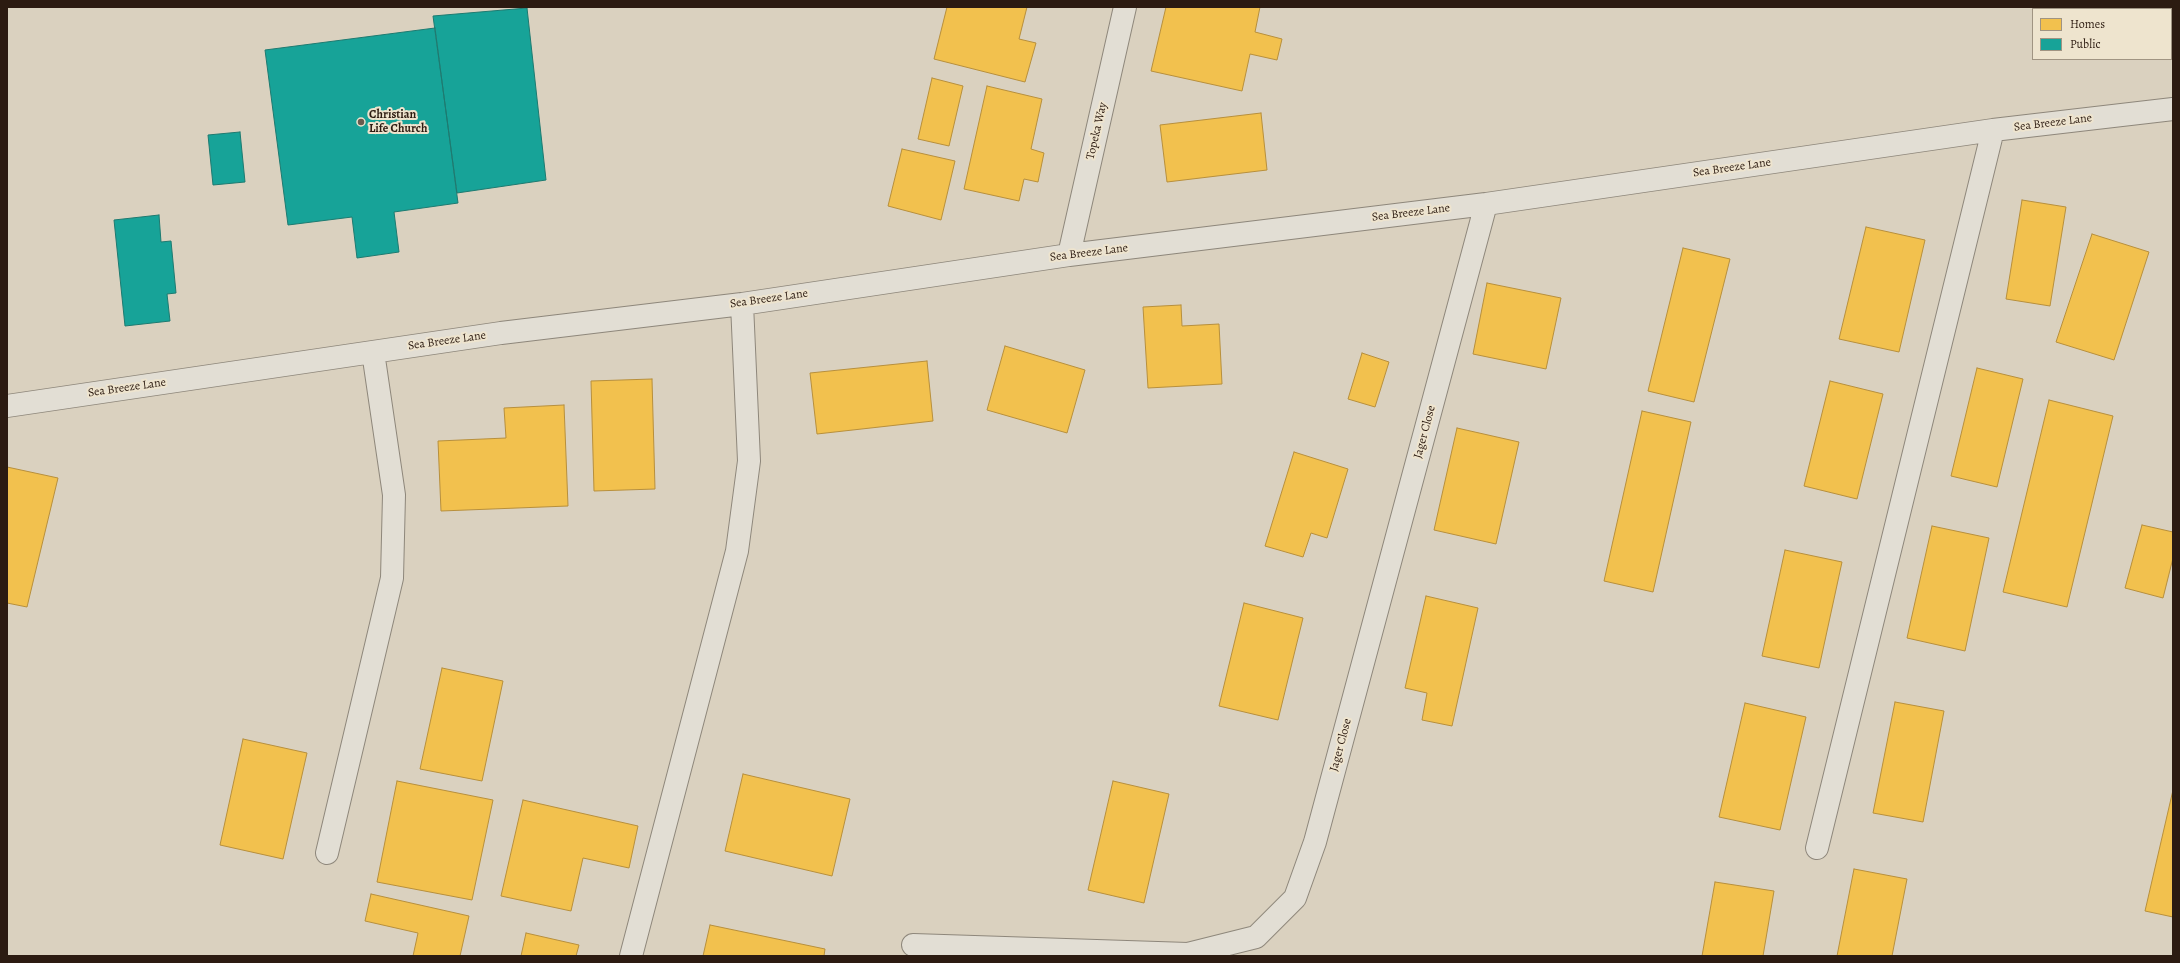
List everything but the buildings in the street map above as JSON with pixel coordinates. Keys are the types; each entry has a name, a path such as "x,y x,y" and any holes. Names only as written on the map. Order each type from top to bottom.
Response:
{"street":[{"name":"Topeka Way","path":"1069,255 1124,7"},
{"name":"Sea Breeze Lane","path":"7,406 501,333 742,304 1069,255 1486,204 1993,130 2173,109"},
{"path":"1817,848 1993,130"},
{"name":"Jager Close","path":"913,945 1188,954 1256,937 1295,898 1315,842 1486,204"},
{"path":"631,956 737,551 749,461 742,304"},
{"path":"327,853 392,578 394,495 373,352"}],"place":[{"name":"Christian Life Church","path":"361,122"}]}
